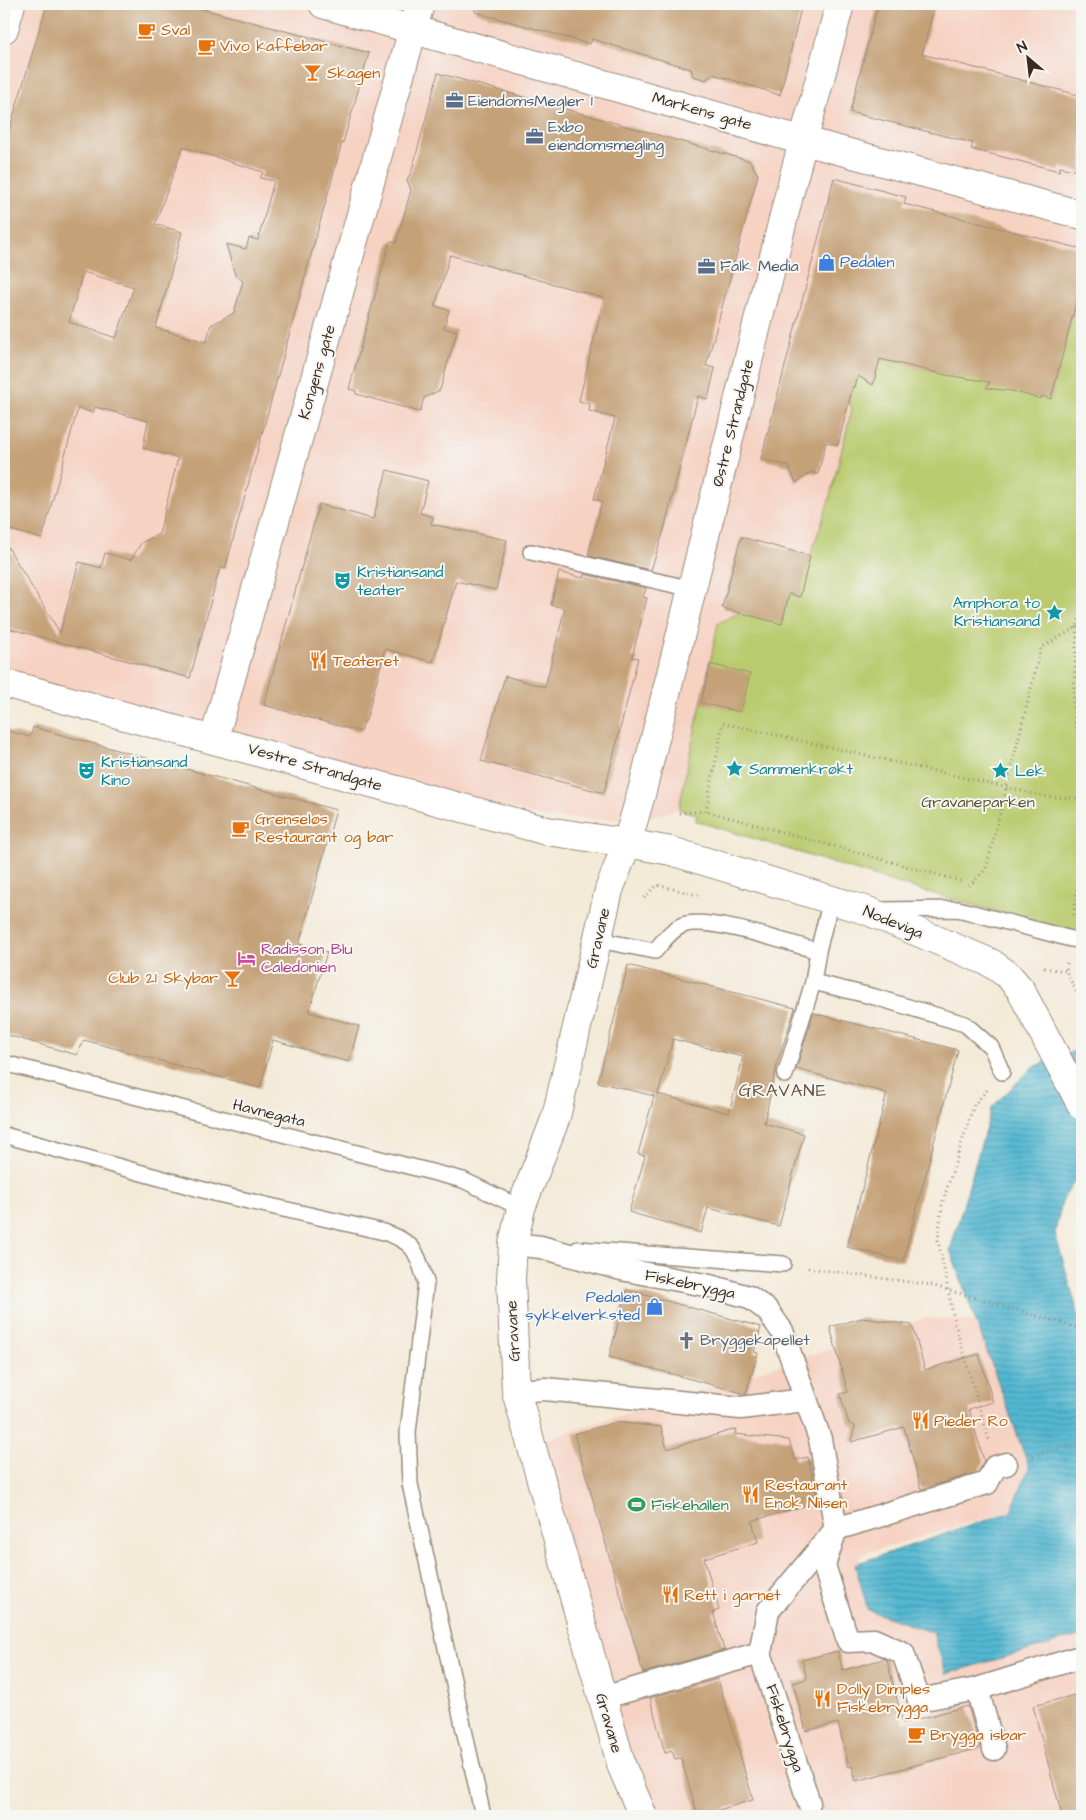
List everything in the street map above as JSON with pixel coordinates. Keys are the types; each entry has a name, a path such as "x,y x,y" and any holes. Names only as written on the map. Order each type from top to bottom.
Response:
{"street":[{"path":"4,29 11,4"},
{"name":"Markens gate","path":"323,4 417,16 804,140 1082,215"},
{"name":"Østre Strandgate","path":"627,843 840,4"},
{"name":"Kongens gate","path":"214,739 417,16"},
{"name":"Vestre Strandgate","path":"4,683 547,831 627,843"},
{"name":"Nodeviga","path":"627,843 671,851 868,911 991,963 1008,975 1020,989 1082,1106"},
{"name":"Gravane","path":"627,843 609,890 556,1117 521,1208 514,1244 511,1313 516,1391 622,1767 643,1816"},
{"name":"Fiskebrygga","path":"514,1244 541,1247 622,1269 710,1286 749,1297 767,1310 782,1331 804,1400 820,1439 836,1529 824,1565 848,1641 874,1640 903,1653 919,1700 977,1689 1077,1658 1082,1661"},
{"path":"516,1391 546,1389 742,1408 804,1400"},
{"path":"836,1529 987,1483 1001,1465"},
{"name":"Fiskebrygga","path":"809,1803 760,1653 768,1611 836,1529"},
{"path":"602,1698 760,1653"},
{"path":"977,1689 994,1749"}],"lane":[{"path":"531,552 692,589"},
{"path":"786,1075 813,982 818,951 831,900"},
{"path":"868,911 958,908 1077,940"},
{"path":"598,940 655,950 668,936 683,925 709,923 818,951"},
{"path":"813,982 875,997 965,1024 991,1047 1002,1072"},
{"name":"Havnegata","path":"4,1063 463,1180 521,1208"},
{"path":"4,1136 218,1194 384,1232 404,1239 409,1244 418,1258 426,1282 408,1432 410,1484 483,1816"},
{"path":"514,1244 783,1264"}],"path":[{"path":"1082,612 1077,627 1073,707 1082,762"},
{"path":"958,908 970,884 986,868 1041,648 1077,627"},
{"path":"706,811 723,723 1048,796 1082,798"},
{"path":"679,813 706,811 970,884"},
{"path":"1082,848 1077,940 1066,971 1082,1003"},
{"path":"1002,1072 974,1105 942,1204 938,1240 955,1324 1001,1465 1082,1442"},
{"path":"783,1264 931,1285 1082,1329"}],"shaded area":[{"path":"4,4 1082,4 1082,281 1049,394 834,361 852,409 828,504 801,583 701,709 689,756 679,809 640,820 545,818 4,676"},
{"path":"926,1318 974,1321 1021,1432 1027,1469 1011,1511 863,1554 857,1564 869,1610 885,1606 932,1633 944,1673 1082,1635 1082,1816 636,1816 527,1445"}],"green space":[{"name":"Gravaneparken","path":"1082,281 1082,956 1077,931 980,907 695,821 697,815 679,809 718,623 801,583 828,504 852,409 833,361 889,360 1049,394"}],"water":[{"path":"1082,1048 1082,1169 1062,1201 1055,1233 1082,1327 1082,1635 946,1674 933,1633 868,1610 855,1564 1011,1512 1029,1467 950,1250 992,1107 1033,1067"}],"building":[{"path":"47,4 183,4 369,53 342,142 225,569 220,567 190,678 4,627 4,541 60,633 79,562 101,568 105,553 131,560 141,543 159,534 178,458 143,448 148,421 95,407 93,413 78,408 42,539 4,528 4,148","holes":["183,147 263,172 260,178 274,181 258,240 249,238 246,249 226,244 235,275 243,281 234,313 211,325 206,342 156,328 182,232 155,224","83,272 134,287 116,338 69,322"]},
{"path":"476,4 802,4 780,95 713,74 706,80 693,76 691,69 592,39 590,44 475,12"},
{"path":"878,4 935,4 922,54 1082,96 1082,172 1060,167 1059,171 971,149 973,143 850,112"},
{"path":"438,73 750,161 758,175 706,366 715,368 708,399 698,396 663,533 651,570 588,556 602,501 594,499 615,418 589,411 590,404 579,401 604,298 450,255 435,306 449,310 444,328 457,331 440,390 424,398 420,412 356,394 356,391 349,389 390,241 396,243 411,190 407,180 412,170"},
{"path":"834,178 906,197 904,204 1082,249 1082,280 1051,399 1042,396 1041,399 1012,391 986,388 990,382 946,375 880,359 873,385 858,376 855,387 853,386 838,445 826,442 818,474 811,472 796,483 789,466 761,459"},
{"path":"387,470 428,481 420,513 433,517 431,524 507,540 496,590 456,581 433,662 385,649 366,721 364,721 361,732 264,705 319,504 373,519"},
{"path":"741,537 810,556 800,597 789,594 782,624 722,608"},
{"path":"559,572 583,578 584,574 646,588 643,597 647,598 632,657 638,658 604,793 481,761 505,676 545,687 565,608 551,605"},
{"path":"710,664 750,674 741,712 701,703"},
{"path":"33,727 336,810 299,944 327,952 309,1012 359,1026 349,1062 273,1040 260,1088 84,1040 77,1055 4,1034 4,730 30,737"},
{"path":"628,965 795,1008 777,1064 764,1123 804,1134 779,1226 708,1208 701,1233 629,1212 645,1156 638,1154 654,1096 598,1082","holes":["673,1039 743,1057 729,1113 658,1094"]},
{"path":"813,1013 958,1050 903,1261 847,1247 887,1093 796,1069"},
{"name":"Bryggekapellet","path":"627,1290 761,1327 754,1352 758,1353 746,1394 609,1357"},
{"path":"862,1318 912,1325 925,1370 979,1354 993,1402 969,1409 984,1461 978,1472 921,1489 904,1427 851,1442 855,1426 849,1424 840,1394 848,1392 830,1327"},
{"path":"616,1422 661,1427 667,1449 736,1429 735,1434 789,1440 795,1460 808,1457 818,1502 752,1521 758,1542 704,1558 719,1610 713,1612 724,1650 643,1673 574,1434"},
{"path":"838,1651 843,1670 884,1659 887,1660 903,1723 968,1706 980,1748 856,1781 852,1766 849,1767 838,1723 806,1731 793,1683 807,1679 802,1660"},
{"path":"718,1679 753,1800 698,1816 681,1758 675,1759 672,1751 665,1753 650,1698"},
{"path":"1082,1693 1082,1816 1062,1816 1033,1706"}],"place":[{"name":"Sval","path":"147,30"},
{"name":"Vivo kaffebar","path":"206,46"},
{"name":"Skagen","path":"313,73"},
{"name":"EiendomsMegler 1","path":"454,101"},
{"name":"Exbo eiendomsmegling","path":"534,136"},
{"name":"Pedalen","path":"826,262"},
{"name":"Falk Media","path":"706,266"},
{"name":"Kristiansand teater","path":"343,581"},
{"name":"Amphora to Kristiansand","path":"1054,612"},
{"name":"Teateret","path":"319,661"},
{"name":"Sammenkrøkt","path":"735,769"},
{"name":"Kristiansand Kino","path":"87,771"},
{"name":"Lek","path":"1001,771"},
{"name":"Grenseløs Restaurant og bar","path":"241,828"},
{"name":"Radisson Blu Caledonien","path":"247,958"},
{"name":"Club 21 Skybar","path":"232,978"},
{"name":"Pedalen sykkelverksted","path":"654,1306"},
{"name":"Bryggekapellet","path":"686,1340"},
{"name":"Pieder Ro","path":"920,1421"},
{"name":"Restaurant Enok Nilsen","path":"751,1494"},
{"name":"Fiskehallen","path":"637,1505"},
{"name":"Rett i garnet","path":"670,1595"},
{"name":"Dolly Dimples Fiskebrygga","path":"823,1698"},
{"name":"Brygga isbar","path":"916,1735"}],"district":[{"name":"GRAVANE","path":"783,1090"}]}
